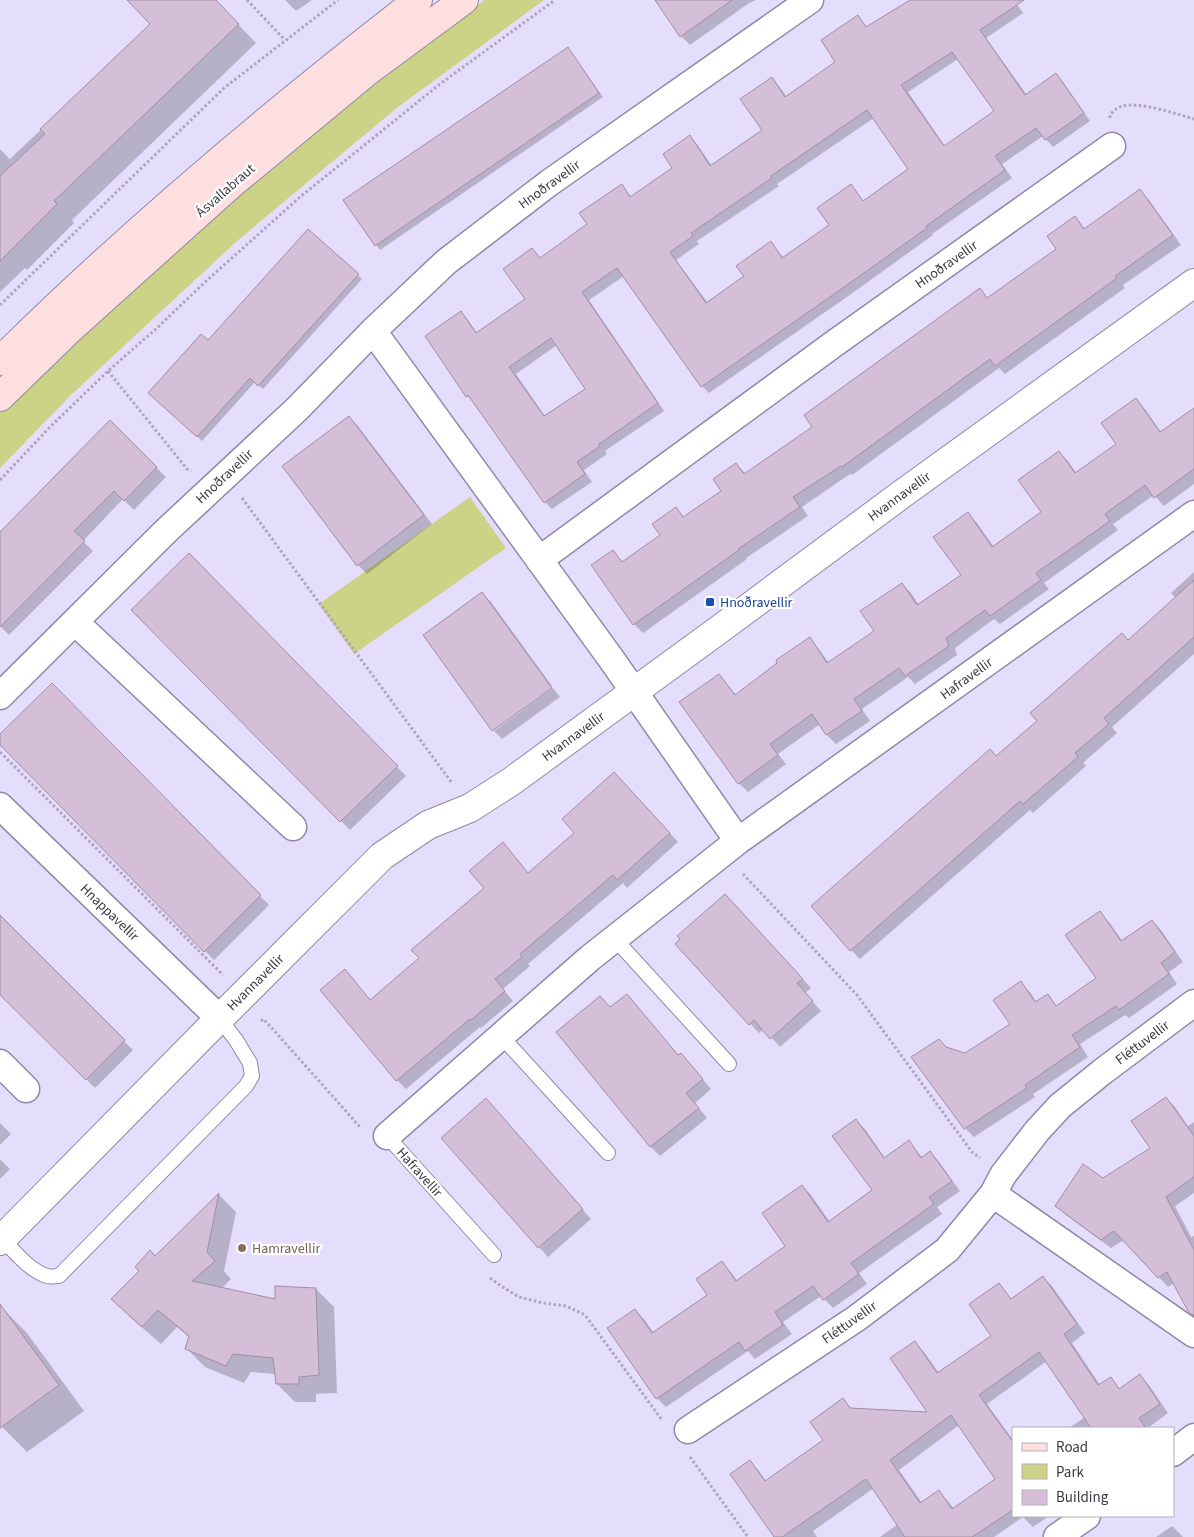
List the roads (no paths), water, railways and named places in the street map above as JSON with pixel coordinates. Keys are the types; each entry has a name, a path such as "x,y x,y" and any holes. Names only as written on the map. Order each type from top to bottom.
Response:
{"main road":[{"name":"Ásvallabraut","path":"0,361 93,272 183,191 323,74 418,0"},
{"name":"Ásvallabraut","path":"0,397 70,329 229,186 368,71 464,0"}],"street":[{"name":"Hnoðravellir","path":"0,696 446,262 549,183 810,0"},
{"name":"Hnoðravellir","path":"539,560 827,349 1112,146"},
{"name":"Hvannavellir","path":"1,1240 219,1018 382,856 428,825 470,808 512,781 902,494 1194,283"},
{"path":"373,331 634,691 730,846"},
{"name":"Hafravellir","path":"387,1136 590,958 730,846 1194,514"},
{"path":"75,622 293,827"},
{"name":"Hnappavellir","path":"0,806 219,1018"},
{"name":"Fléttuvellir","path":"688,1430 858,1318 947,1250 1037,1131 1060,1106 1194,1003"},
{"path":"0,1063 26,1089"},
{"path":"998,1185 1194,1334"},
{"path":"1174,1452 1194,1437"},
{"path":"1057,1537 1086,1517"}],"lane":[{"path":"614,938 729,1064"},
{"path":"1,1240 37,1271 48,1276 59,1276 246,1086 252,1076 250,1063 236,1040 219,1018"},
{"path":"502,1036 608,1153"},
{"name":"Hafravellir","path":"387,1136 494,1255"}],"place":[{"name":"Hnoðravellir","path":"710,602"},
{"name":"Hamravellir","path":"242,1248"}]}
